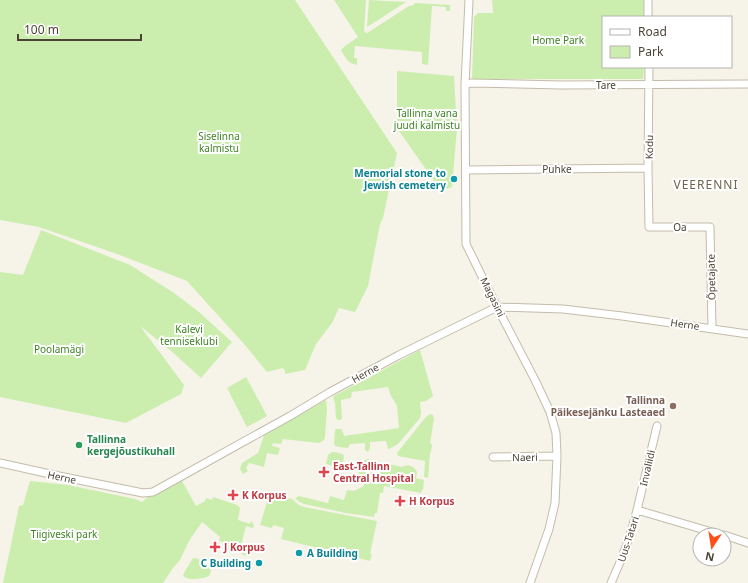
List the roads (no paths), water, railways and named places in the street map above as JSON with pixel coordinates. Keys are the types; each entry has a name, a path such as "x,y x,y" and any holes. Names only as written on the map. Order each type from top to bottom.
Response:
{"street":[{"name":"Magasini","path":"469,0 465,85 466,244 536,382 550,412 556,433 557,456 555,503 549,528 530,583"},
{"path":"648,0 648,16"},
{"name":"Kodu","path":"649,68 649,227"},
{"name":"Tare","path":"465,85 471,83 561,85 748,84"},
{"name":"Puhke","path":"466,170 648,168"},
{"name":"Oa","path":"649,227 710,227"},
{"name":"Õpetajate","path":"710,227 712,328"},
{"name":"Herne","path":"0,463 143,493 153,492 399,355 497,307 563,309 748,334"},
{"name":"Invaliidi","path":"637,510 656,426"},
{"name":"Naeri","path":"493,457 557,456"},
{"name":"Uus-Tatari","path":"611,583 633,526 637,510 695,527"},
{"name":"Uus-Tatari","path":"732,538 748,543"}],"place":[{"name":"Memorial stone to Jewish cemetery","path":"454,179"},
{"name":"Tallinna Päikesejänku Lasteaed","path":"673,406"},
{"name":"Tallinna kergejõustikuhall","path":"79,445"},
{"name":"East-Tallinn Central Hospital","path":"324,472"},
{"name":"K Korpus","path":"233,495"},
{"name":"H Korpus","path":"400,501"},
{"name":"J Korpus","path":"215,547"},
{"name":"A Building","path":"299,553"},
{"name":"C Building","path":"259,563"}],"district":[{"name":"VEERENNI","path":"706,185"}],"park label":[{"name":"Home Park","path":"558,40"},
{"name":"Tallinna vana juudi kalmistu","path":"427,118"},
{"name":"Siselinna kalmistu","path":"219,142"},
{"name":"Kalevi tenniseklubi","path":"189,334"},
{"name":"Poolamägi","path":"59,349"},
{"name":"Tiigiveski park","path":"64,534"}]}
